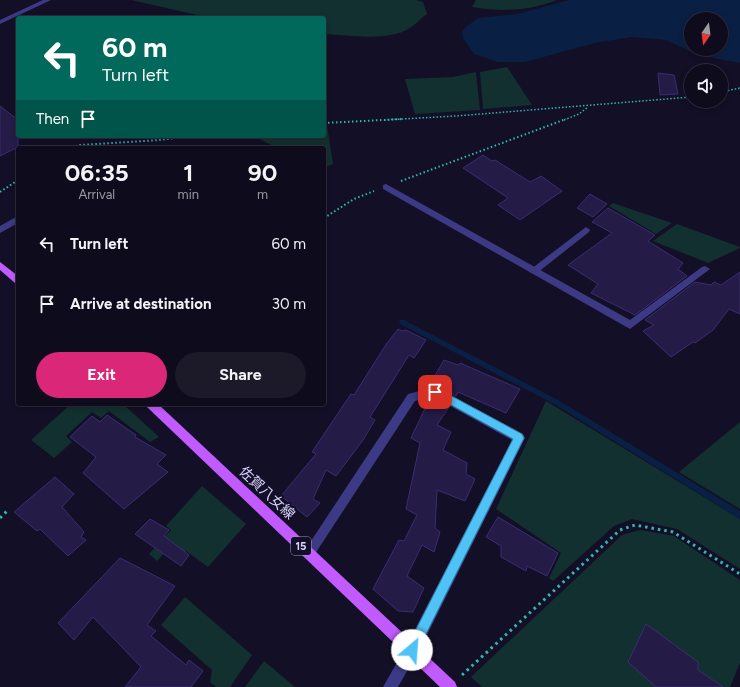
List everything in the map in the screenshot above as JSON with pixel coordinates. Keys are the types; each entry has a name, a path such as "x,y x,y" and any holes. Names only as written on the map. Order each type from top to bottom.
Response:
{"main road":[{"path":"0,265 16,279"},
{"name":"佐賀八女線","path":"153,406 412,650 446,685"}],"street":[{"path":"0,22 48,0"},
{"path":"386,187 630,325 705,269"},
{"path":"0,230 16,220"},
{"path":"534,271 586,230"},
{"path":"309,553 412,397 435,392 519,438 412,650 390,687"}],"path":[{"path":"728,91 740,88"},
{"path":"326,123 588,107 684,98"},
{"path":"326,217 354,199 579,114 588,107"},
{"path":"77,146 174,138"},
{"path":"0,192 16,181"},
{"path":"0,518 8,510"},
{"path":"446,685 620,530 635,525 673,532 740,574"}],"green space":[{"path":"131,0 416,0 423,2 427,14 410,28 401,32 391,35 368,37 326,34 326,16 201,16"},
{"path":"476,0 557,0 546,4 515,10 494,10 472,7"},
{"path":"507,67 532,105 483,109 480,72"},
{"path":"476,72 480,110 415,114 405,79 453,77"},
{"path":"327,125 333,164 326,167 326,146 273,146 258,138 326,138"},
{"path":"613,203 672,223 656,234 609,206"},
{"path":"677,224 740,248 708,263 653,241"},
{"path":"546,401 740,519 740,569 677,529 632,519 614,526 553,581 549,578 561,553 496,509"},
{"path":"69,406 125,406 159,437 150,442 109,411 101,418 92,412 66,436 72,442 54,458 31,440"},
{"path":"740,422 740,509 679,472"},
{"path":"202,486 246,524 208,567 186,551 183,555 167,550 157,561 149,554 171,530 166,526"},
{"path":"640,530 674,536 740,580 740,663 730,687 482,687 471,677 622,535"},
{"path":"185,597 252,655 230,687 216,687 210,682 212,670 161,625"},
{"path":"264,661 295,687 245,687"}],"water":[{"path":"569,0 740,0 740,63 703,56 728,56 728,12 684,12 684,48 666,40 632,37 595,43 525,62 498,62 474,54 463,38 462,32 478,18 517,14"}],"building":[{"path":"658,73 674,75 678,94 660,95"},
{"path":"0,106 16,118 16,138 18,138 18,146 0,156"},
{"path":"483,155 492,161 495,160 530,182 541,176 562,191 520,220 498,205 508,198 463,168"},
{"path":"590,194 607,204 593,217 577,208"},
{"path":"608,208 655,235 648,241 683,263 678,269 687,276 635,315 591,293 598,284 568,265 612,233 592,222"},
{"path":"740,272 740,314 729,309 713,330 695,343 693,342 671,357 643,331 654,325 645,320 695,282 711,285 714,282 721,285"},
{"path":"398,329 402,331 406,330 426,340 414,358 409,355 370,417 375,420 363,440 336,476 326,470 313,499 320,503 307,517 281,496 316,454 312,452 351,394 354,395 387,343"},
{"path":"444,360 458,365 460,363 520,389 506,413 458,392 456,396 436,386 438,381 433,379"},
{"path":"434,399 449,407 437,425 451,432 443,450 467,463 466,474 475,479 465,501 437,490 435,528 440,532 434,552 422,545 407,576 424,588 413,612 398,611 373,589 399,540 404,541 417,515 406,509 420,443 411,438 429,400"},
{"path":"107,415 136,435 135,437 166,455 157,464 168,472 124,509 83,473 96,457 70,437 92,416 100,422"},
{"path":"55,477 74,494 62,507 84,532 81,537 86,540 68,556 40,529 37,531 14,512"},
{"path":"498,517 558,553 547,576 527,566 526,571 501,557 501,546 486,537"},
{"path":"150,519 169,530 164,536 189,555 181,566 135,534"},
{"path":"120,558 175,586 147,625 156,631 151,636 186,665 189,660 203,671 191,687 125,687 141,667 93,617 74,640 58,623"},
{"path":"646,624 698,662 698,670 723,687 656,687 628,662"}],"waterway":[{"path":"402,322 556,402 740,515"}],"route":[{"path":"412,650 519,438 435,392"}]}
